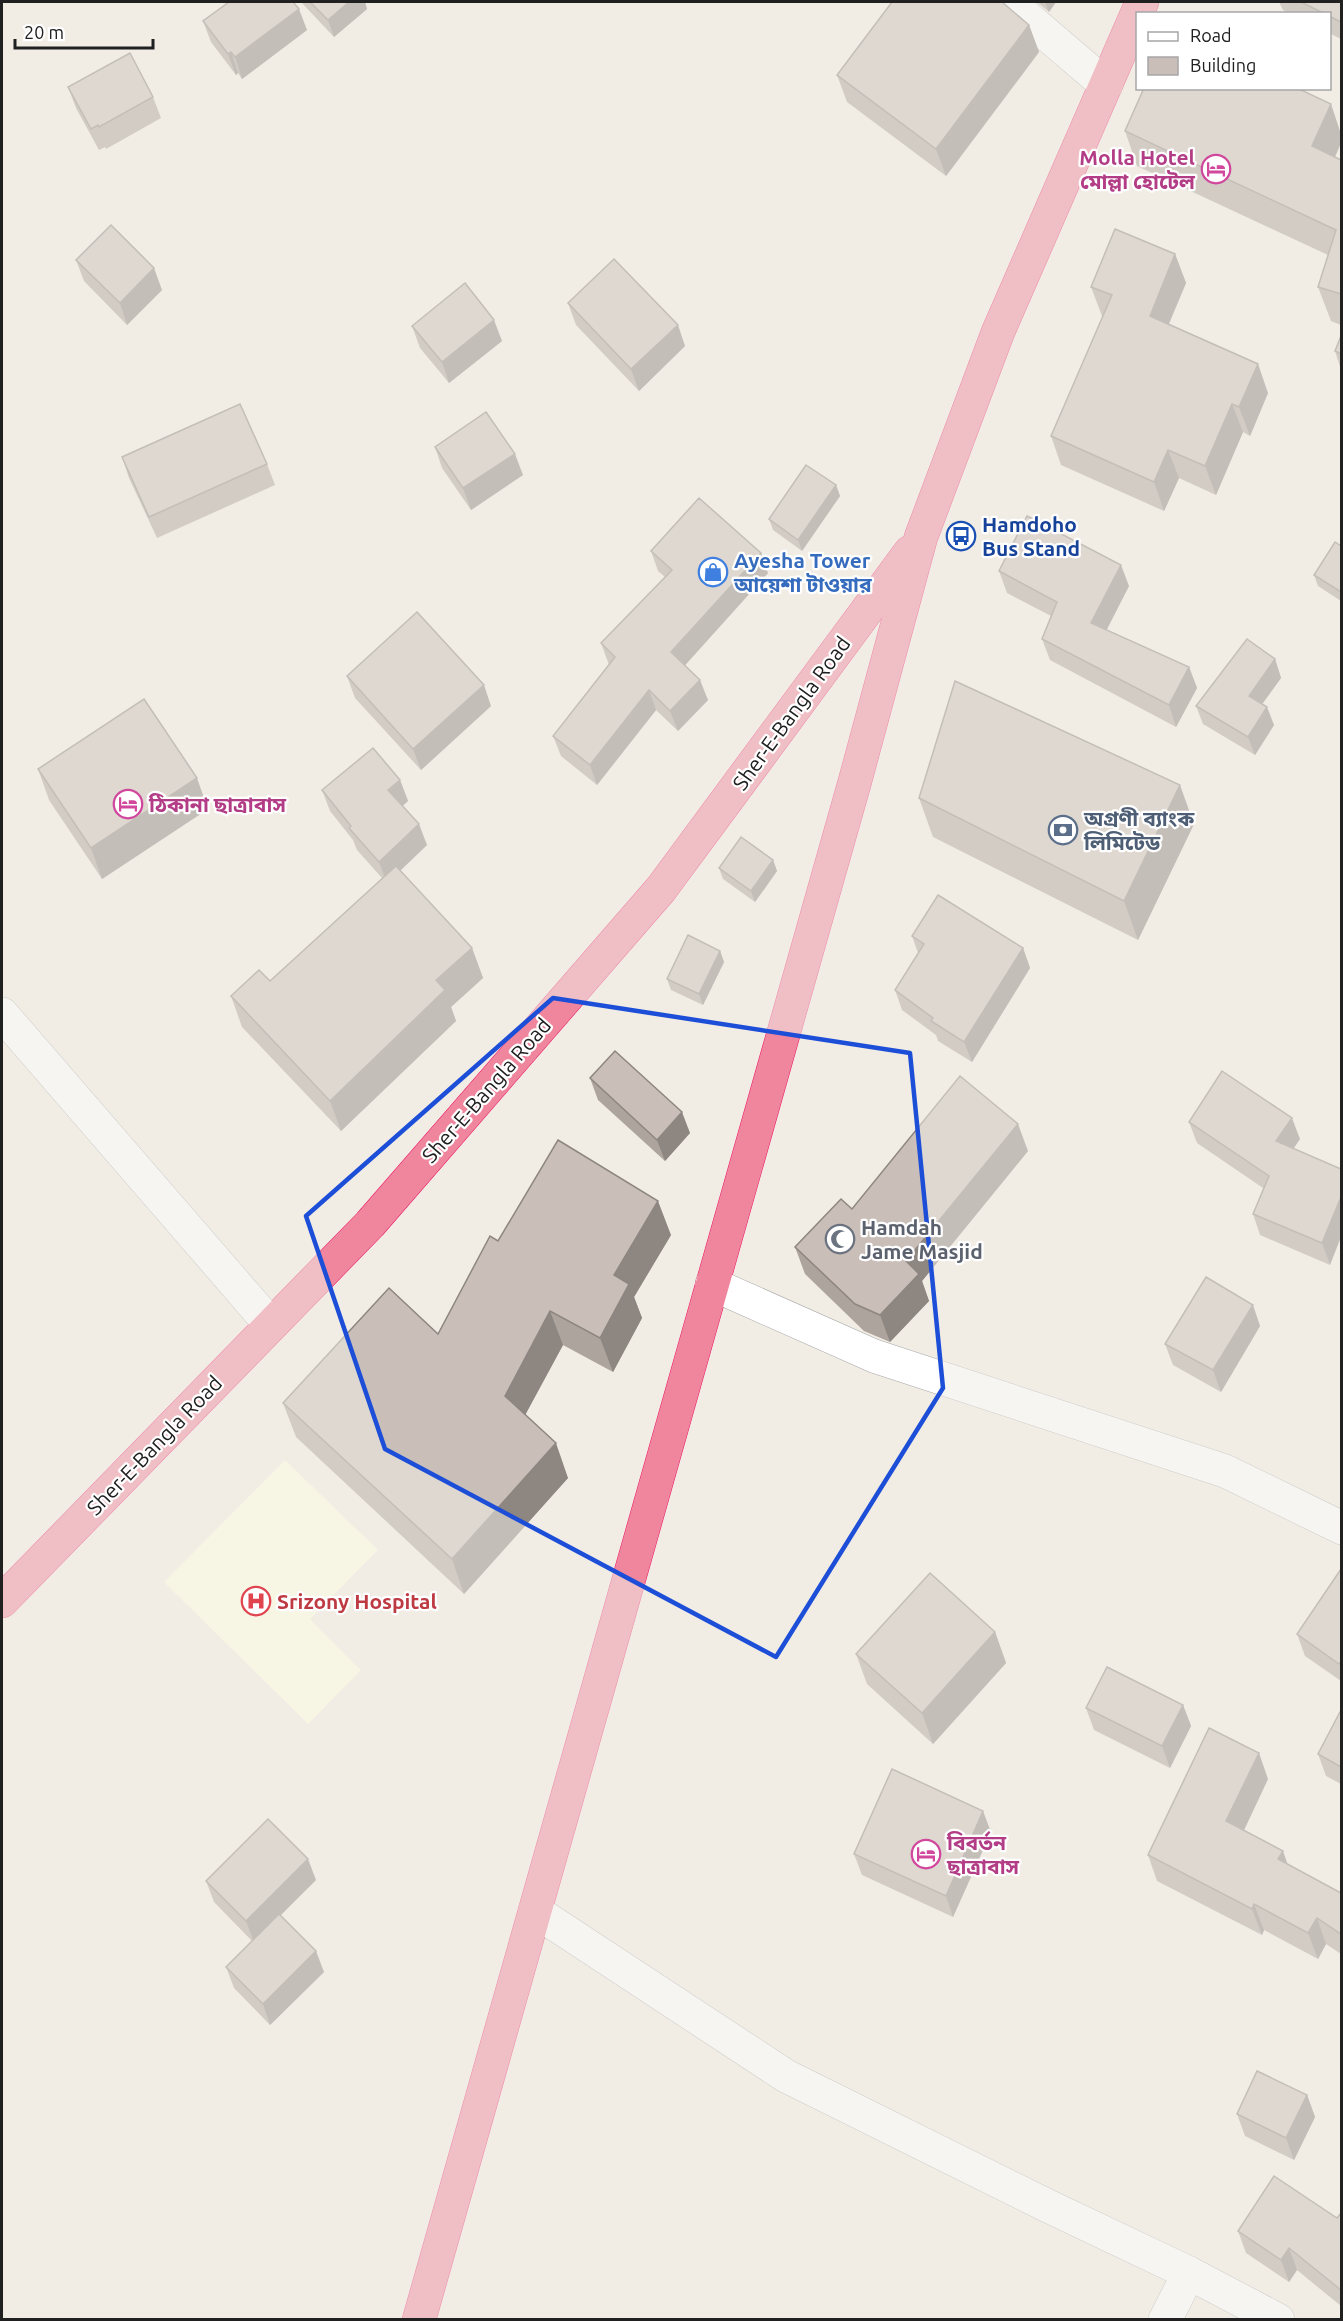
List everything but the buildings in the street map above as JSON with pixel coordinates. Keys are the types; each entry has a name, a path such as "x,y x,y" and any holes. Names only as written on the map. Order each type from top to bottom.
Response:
{"highway":[{"path":"419,2319 921,537 998,332 1136,16"},
{"name":"Sher-E-Bangla Road","path":"2,1601 370,1224 661,890 921,537"}],"street":[{"path":"1009,2 1106,85"},
{"path":"2,1014 271,1325"},
{"path":"712,1284 874,1356 1225,1471 1341,1528"},
{"path":"535,1911 786,2076 1038,2201 1189,2272 1278,2319"},
{"path":"1165,2319 1189,2272"}],"highlighted area":[{"path":"553,998 910,1053 943,1388 776,1657 385,1449 306,1216"}],"shaded area":[{"name":"Srizony Hospital","path":"285,1460 378,1550 310,1619 361,1670 308,1724 164,1582"}],"place":[{"name":"Molla Hotel মোল্লা হোটেল","path":"1216,169"},
{"name":"Hamdoho Bus Stand","path":"961,536"},
{"name":"Ayesha Tower আয়েশা টাওয়ার","path":"713,572"},
{"name":"ঠিকানা ছাত্রাবাস","path":"128,804"},
{"name":"অগ্রণী ব্যাংক লিমিটেড","path":"1063,830"},
{"name":"Hamdah Jame Masjid","path":"840,1239"},
{"name":"Srizony Hospital","path":"256,1601"},
{"name":"বিবর্তন ছাত্রাবাস","path":"926,1854"}]}
